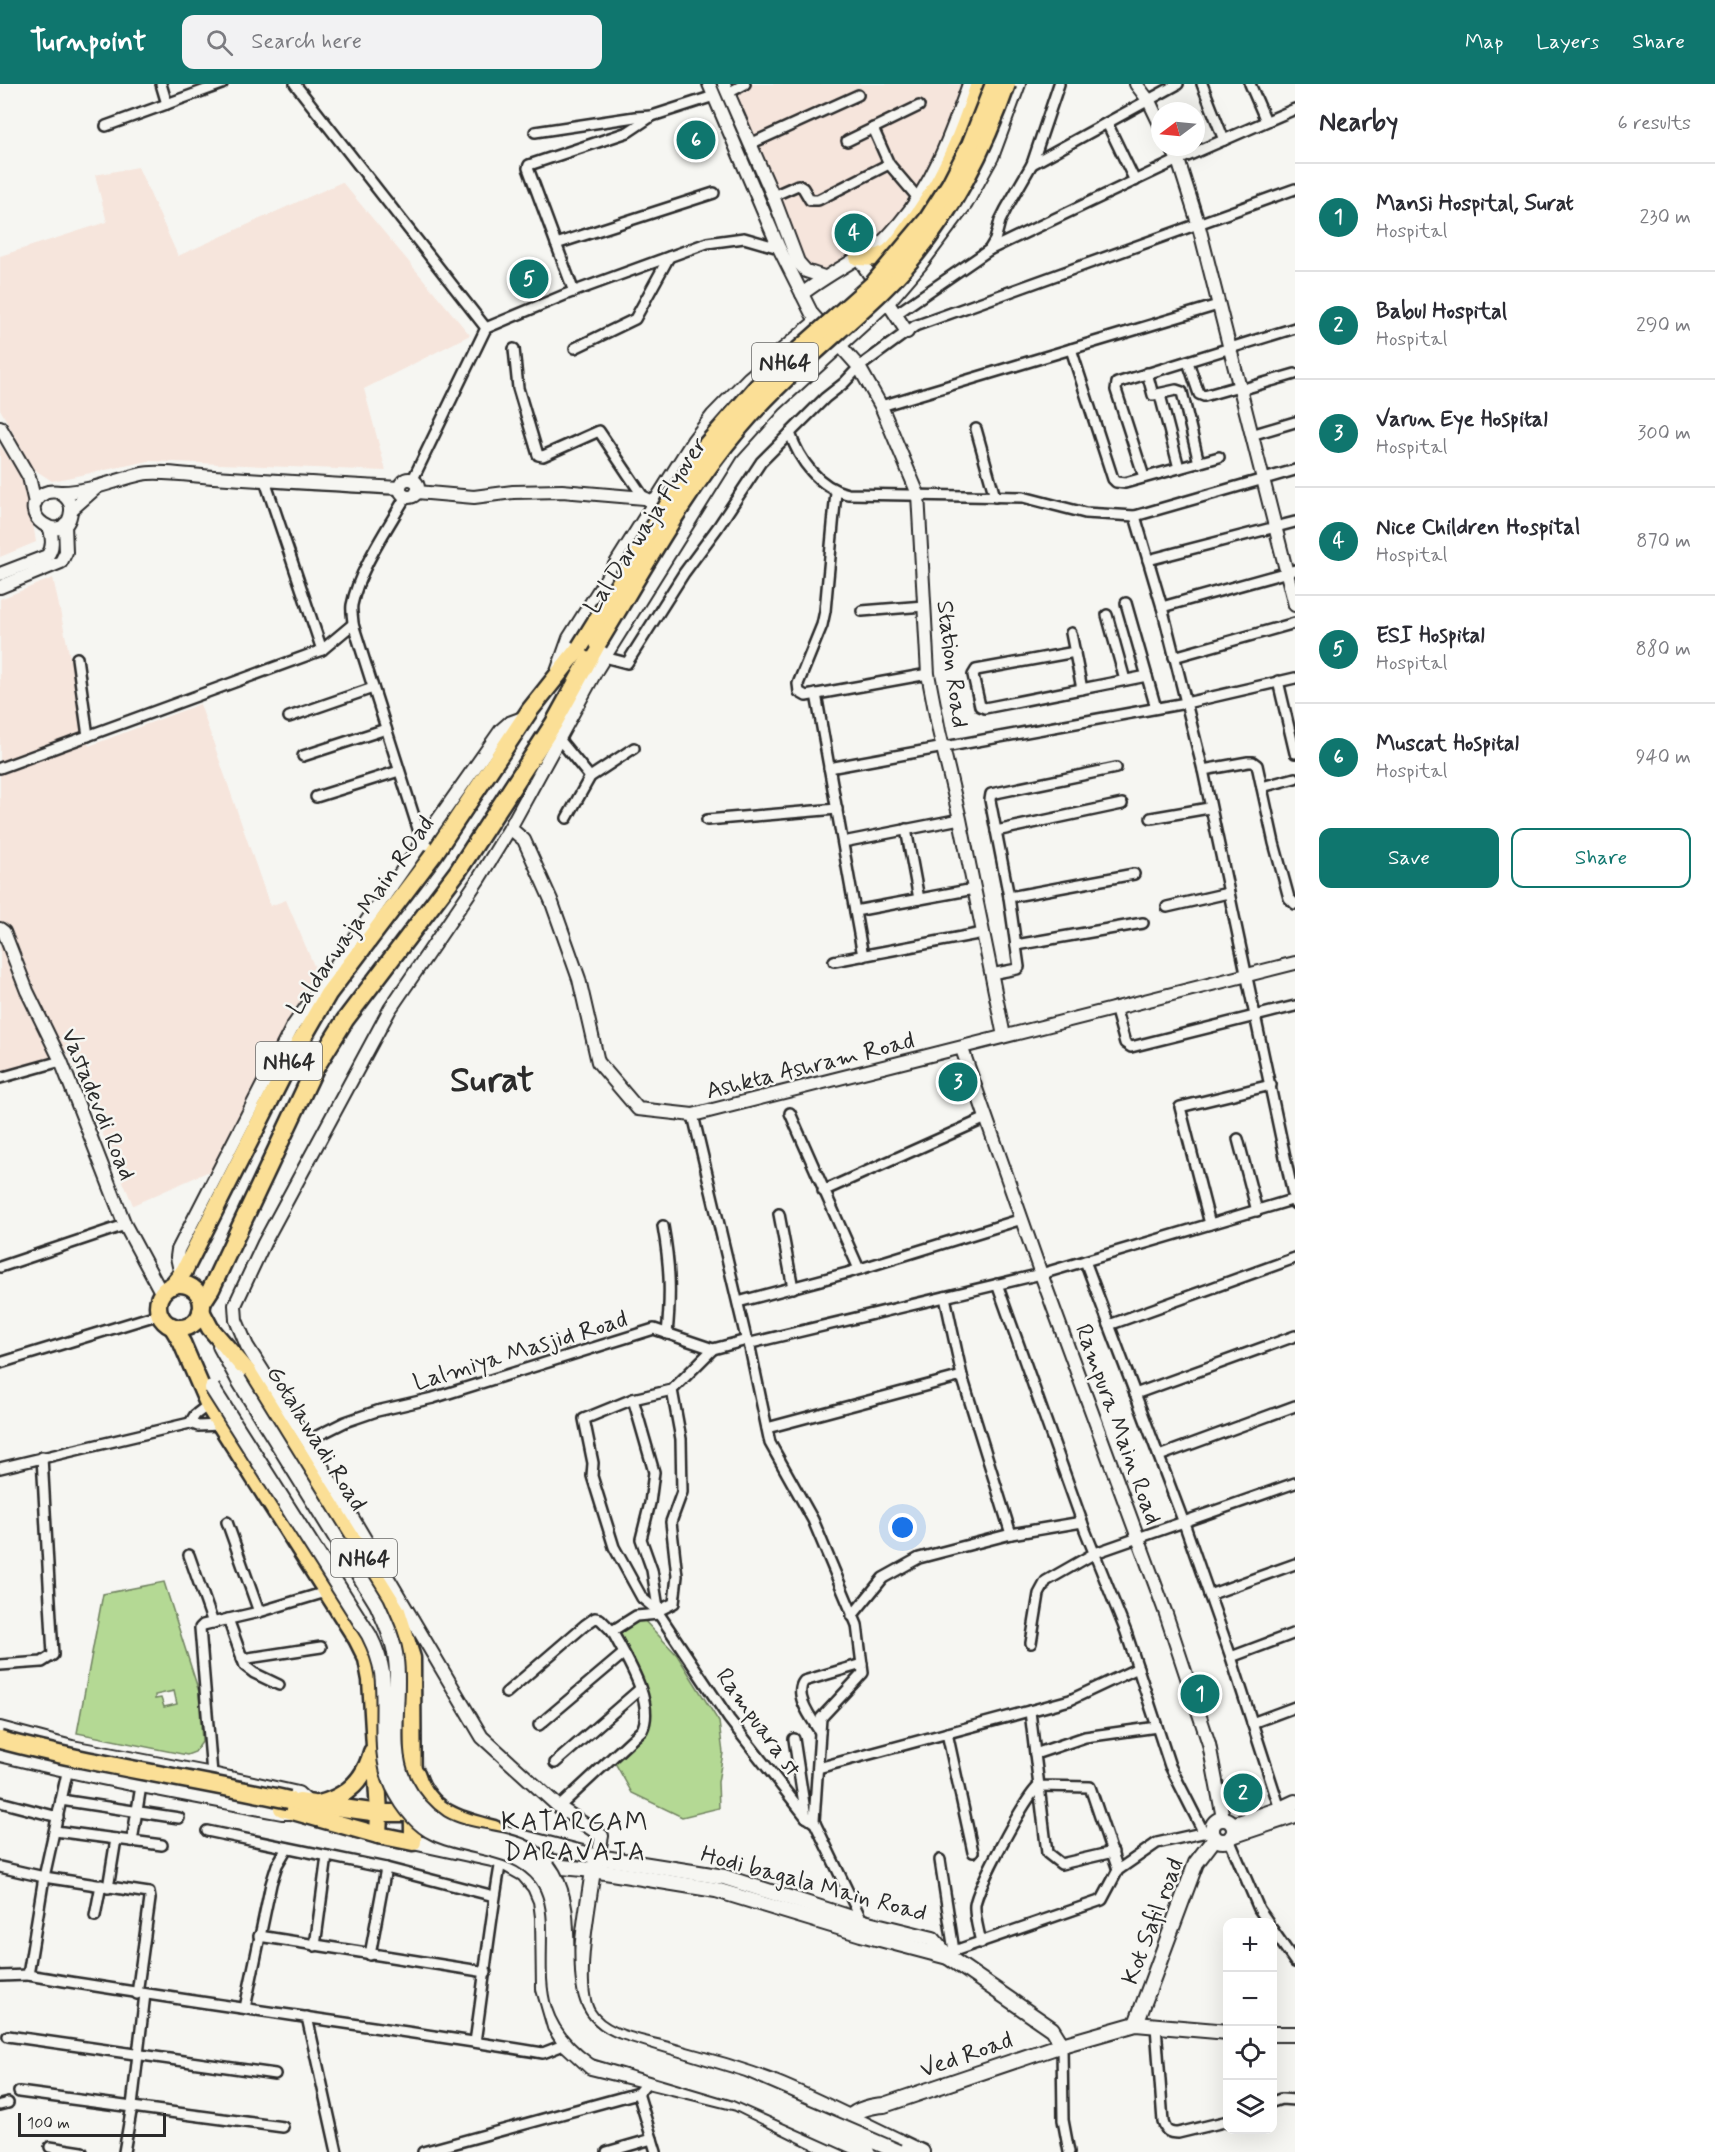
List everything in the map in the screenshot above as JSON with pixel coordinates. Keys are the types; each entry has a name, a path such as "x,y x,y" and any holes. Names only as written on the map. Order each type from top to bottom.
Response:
{"highway":[{"path":"858,257 881,257 892,250 935,191 963,134 979,84"},
{"name":"Lal Darwaja Flyover","path":"554,679 580,647 702,450 723,424 758,386 874,283 927,220 950,184 970,145 994,84"},
{"name":"Lal Darwaja Flyover","path":"559,730 601,650 709,464 769,394 882,291 910,261 958,195 980,154 1007,84"},
{"name":"Laldarwaja Main ROad","path":"172,1285 294,1053 328,994 429,847 554,679"},
{"name":"Laldarwaja Main ROad","path":"202,1307 314,1070 345,1020 458,871 559,730"},
{"name":"NH64","path":"172,1285 191,1287 196,1292 202,1307 193,1324 179,1328 172,1326 160,1314 159,1300 172,1285"},
{"name":"Gotalawadi Road","path":"202,1307 210,1328 248,1372 397,1611 412,1658 413,1842"},
{"name":"NH64","path":"172,1326 182,1343 208,1405 357,1639 367,1659 371,1680 379,1813 378,1835"},
{"path":"307,1809 342,1796 361,1777 369,1766 373,1751 373,1727"},
{"path":"0,1740 73,1758 209,1783 307,1809 378,1835 413,1842"},
{"path":"0,1749 70,1767 285,1804"},
{"path":"412,1758 421,1790 432,1802 459,1820 494,1829"},
{"path":"307,1809 414,1813"}],"main road":[{"path":"210,1328 238,1379 377,1604 387,1624 396,1660 398,1760 403,1779 411,1795 441,1823 456,1829 513,1842 527,1848 551,1871 564,1900 569,1992 580,2021 590,2033 616,2046 741,2084 899,2152"},
{"path":"182,1343 369,1635 382,1671 386,1764 392,1784 403,1804 417,1821 432,1832 451,1840 510,1854 521,1859 541,1877 548,1888 555,1916 556,1995 561,2013 570,2029 582,2042 597,2052 735,2093 867,2152"},
{"path":"1210,1834 1222,1841 1229,1830 1295,1802"},
{"name":"Hodi bagala Main Road","path":"414,1813 494,1829 595,1863 716,1890 951,1954 1052,2029 1062,2045"},
{"path":"1229,1830 1295,1815"},
{"name":"Kot Safil road","path":"1136,2024 1196,1863 1216,1821 1229,1830"},
{"name":"Hodi bagala Main Road","path":"413,1842 501,1861 595,1863"},
{"path":"501,1861 524,1874 535,1887 541,1901 543,1917 544,1989 548,2008 555,2027 566,2044 591,2067 737,2103 831,2151 849,2117"},
{"path":"595,1863 580,1977 582,2003 594,2021 608,2032 746,2072 782,2086 922,2152"},
{"path":"1136,2024 1223,2032"},
{"name":"Ved Road","path":"849,2117 867,2106 884,2105 1062,2045 1136,2024"},
{"path":"1277,2034 1295,2034"},
{"path":"851,2152 884,2105"}],"street":[{"path":"161,84 167,104"},
{"path":"106,126 222,84"},
{"path":"295,84 486,328"},
{"path":"745,84 726,88 773,196 798,262 807,271 824,277"},
{"path":"802,294 824,277 885,240 918,198 951,134 969,84"},
{"path":"1019,84 992,157 966,204 921,264 887,302 776,404 737,446 601,650 627,663 684,573 761,462 825,398 860,367 915,326 1295,189"},
{"path":"989,250 1006,209 1032,164 1059,84"},
{"path":"1136,84 1151,105"},
{"path":"1032,164 1178,84"},
{"path":"1202,84 1224,140"},
{"path":"1250,84 1266,122"},
{"path":"574,292 528,168 529,165 628,132 652,116 711,90"},
{"name":"Station Road","path":"711,90 802,294 816,321 860,367 881,406 918,494 928,674 1004,1036"},
{"path":"750,144 858,95"},
{"path":"847,141 919,106"},
{"path":"896,314 989,250 1178,160 1295,109"},
{"path":"535,132 652,116"},
{"path":"1107,123 1135,181"},
{"path":"873,128 890,164 918,198"},
{"path":"1176,156 1198,223 1275,528 1291,571 1295,604"},
{"path":"773,196 800,186 810,200 818,200 890,164"},
{"path":"556,244 714,193"},
{"path":"429,847 420,835 399,771 353,624 352,607 368,564 408,492 417,483 412,479 486,328 574,292 707,243 744,238 780,248"},
{"path":"574,348 635,319 669,257"},
{"path":"858,257 907,332"},
{"path":"881,406 1218,305"},
{"path":"554,679 569,638 649,500 693,441 726,402 749,378 816,321"},
{"path":"1144,477 1115,386 1119,381 1229,350 1295,328"},
{"path":"513,349 518,388 538,455 543,456 599,431 649,500"},
{"path":"1071,349 1113,479 1116,482 1125,483 1219,457"},
{"path":"1188,362 1199,394 1204,396 1295,374"},
{"path":"1146,373 1151,393 1160,395 1176,390 1182,392 1199,463"},
{"path":"1160,395 1179,468"},
{"path":"726,402 738,404 743,408 750,432"},
{"path":"1251,435 1295,422"},
{"path":"706,425 714,439 727,446 737,446"},
{"path":"0,427 29,477 38,520 50,528 65,524 71,510 69,501 29,477"},
{"path":"976,429 995,497"},
{"path":"790,433 795,447 815,476 836,492 1023,496 1085,513 1135,516 1295,470"},
{"path":"35,503 38,498 54,492 96,488 144,473 474,497 513,492 562,491 649,500"},
{"path":"265,481 322,650"},
{"path":"71,510 96,488"},
{"path":"836,492 825,610 822,626 798,689 799,692 806,696 928,674"},
{"path":"658,1612 642,1598 614,1547 591,1476 593,1463 584,1419 633,1399 672,1390 713,1349 748,1341 754,1344 1041,1274 1294,1201 1257,1016 1209,808 1203,770 1162,607 1135,516"},
{"path":"1148,560 1295,522"},
{"path":"0,587 61,562 66,552 65,524"},
{"path":"0,574 47,556 51,552 50,528"},
{"path":"1162,607 1291,571"},
{"path":"1126,603 1156,708"},
{"path":"862,612 924,606"},
{"path":"1107,615 1125,680"},
{"path":"1174,657 1295,623"},
{"path":"0,768 322,650 353,624"},
{"path":"1071,633 1082,688"},
{"path":"1075,652 976,670 973,675 978,704 985,708 1148,676"},
{"path":"77,658 88,736"},
{"path":"829,768 1186,703 1295,678"},
{"path":"1278,681 1295,753"},
{"path":"289,717 374,688"},
{"path":"816,694 863,956"},
{"path":"303,756 386,729"},
{"path":"559,730 590,777"},
{"path":"559,730 510,828 478,880 390,1009 264,1242 234,1305 236,1320 246,1346 307,1441 482,1737 559,1807 602,1836 595,1863"},
{"path":"567,818 590,777 634,748"},
{"path":"1203,770 1253,762 1257,765 1289,898 1295,904"},
{"path":"991,974 1018,968 1009,897 990,796 994,792 1116,768"},
{"path":"316,797 399,771"},
{"path":"1262,787 1295,778"},
{"path":"996,831 1122,804"},
{"path":"1151,818 1209,808"},
{"path":"707,819 837,809"},
{"path":"843,842 960,819"},
{"name":"Ashkta Ashram Road","path":"510,828 524,840 551,900 579,979 598,1062 638,1109 693,1116 1295,963"},
{"path":"906,829 919,899"},
{"path":"458,871 478,880"},
{"path":"1009,897 1134,874"},
{"path":"855,911 974,889"},
{"path":"1167,907 1228,893"},
{"path":"1016,945 1143,923"},
{"name":"Vastadevdi Road","path":"0,929 4,932 27,991 61,1061 125,1225 172,1285"},
{"path":"834,961 984,933"},
{"path":"1115,1007 1125,1043 1131,1047 1295,1006"},
{"name":"Rampura Main Road","path":"962,1049 1041,1274 1139,1538 1209,1744 1229,1830"},
{"path":"0,1078 61,1061"},
{"path":"1209,1224 1180,1107 1270,1085"},
{"path":"790,1113 859,1269"},
{"path":"693,1116 748,1341 770,1443 813,1520 857,1625 863,1673 821,1718 815,1823 862,1928"},
{"path":"823,1191 986,1118"},
{"path":"1238,1139 1257,1210"},
{"path":"779,1214 792,1288"},
{"path":"738,1302 859,1269 1022,1220"},
{"path":"0,1267 125,1225"},
{"path":"663,1226 670,1263 668,1334"},
{"path":"1109,1325 1295,1258"},
{"path":"1085,1261 1184,1523 1231,1657 1280,1809"},
{"path":"940,1860 951,1954 1102,1900 1118,1870 1157,1842 1210,1834 1170,1766 1126,1632 1082,1522 997,1284"},
{"path":"945,1297 962,1376 1011,1534"},
{"path":"0,1363 160,1314"},
{"name":"Lalmiya Masjid Road","path":"307,1441 345,1422 472,1387 654,1329 713,1349"},
{"path":"1135,1394 1295,1336"},
{"path":"767,1428 962,1376"},
{"path":"612,1630 636,1616 658,1612 674,1603 678,1576 671,1522 682,1492 681,1439 672,1390"},
{"path":"633,1399 654,1472 650,1503 641,1539 652,1570 658,1612"},
{"path":"190,1423 195,1415 208,1405"},
{"path":"1159,1456 1295,1406"},
{"path":"0,1468 42,1456 190,1423 198,1426 221,1425"},
{"path":"0,1665 42,1662 53,1655 42,1456"},
{"path":"1030,1643 1041,1587 1046,1581 1095,1553 1295,1484"},
{"path":"227,1522 259,1612"},
{"path":"852,1616 890,1573 919,1558 1011,1534 1082,1522"},
{"path":"189,1555 213,1623"},
{"path":"1209,1595 1295,1564"},
{"path":"212,1774 199,1633 203,1625 259,1612 326,1592"},
{"name":"Rampuara st","path":"658,1612 729,1719 806,1817 815,1823"},
{"path":"506,1694 595,1618 600,1618 612,1630 644,1696 647,1720 642,1730 559,1807"},
{"path":"228,1619 242,1659 249,1670 279,1685"},
{"path":"1231,1657 1295,1633"},
{"path":"242,1659 321,1647"},
{"path":"539,1725 623,1654"},
{"path":"820,1732 802,1699 800,1686 804,1681 862,1664"},
{"path":"818,1768 1070,1700 1138,1668"},
{"path":"555,1763 640,1689"},
{"path":"1252,1723 1295,1707"},
{"path":"1030,1711 1047,1853 1061,1864 1113,1852"},
{"path":"1035,1754 1085,1737 1157,1726"},
{"path":"0,1728 72,1747 298,1793 307,1809 282,1813 68,1772 0,1755"},
{"path":"946,1733 973,1852"},
{"path":"794,1739 806,1817"},
{"path":"28,1976 44,1877 72,1747"},
{"path":"132,1841 141,1786"},
{"path":"981,1943 975,1905 987,1875 1015,1820 1032,1792 1039,1786 1090,1787 1118,1870"},
{"path":"61,1800 179,1818"},
{"path":"0,1802 58,1817"},
{"path":"1229,1830 1259,1909 1265,1918"},
{"path":"55,1831 162,1845"},
{"path":"207,1831 386,1869 494,1896"},
{"path":"95,1916 116,1839"},
{"path":"245,2007 270,1884 287,1848"},
{"path":"315,1946 327,1856"},
{"path":"475,2042 486,1972 494,1896 501,1861"},
{"path":"0,1867 44,1877 148,1893 150,1899 138,2054 124,2152"},
{"path":"370,1955 386,1869"},
{"path":"259,1936 486,1972"},
{"path":"1277,1936 1295,1962"},
{"path":"0,1976 28,1976 543,2053 566,2044 594,2021"},
{"path":"306,2017 337,2152"},
{"path":"1156,2026 1165,2130 1178,2133 1223,2122"},
{"path":"8,2036 274,2074"},
{"path":"1062,2045 1063,2120 1069,2152"},
{"path":"423,2152 638,2092 649,2080"},
{"path":"19,2092 283,2127"},
{"path":"638,2092 656,2152"},
{"path":"1277,2100 1295,2100"},
{"path":"607,2152 652,2139"},
{"path":"50,2147 82,2152"}],"shaded area":[{"path":"725,84 966,84 919,194 883,237 822,274 806,270"},
{"path":"138,167 178,256 342,182 470,335 364,389 386,471 149,461 52,481 32,468 0,409 0,256 107,222 95,175"},
{"path":"0,445 27,486 36,542 0,557"},
{"path":"53,578 89,746 200,704 270,906 286,900 320,980 214,1169 133,1205 67,1051 0,1074 0,599"}],"green space":[{"path":"164,1582 199,1692 202,1742 195,1752 187,1755 77,1733 103,1594","holes":["174,1691 177,1704 164,1707 161,1698 155,1699 155,1695"]},
{"path":"642,1618 677,1655 719,1722 723,1753 718,1782 719,1808 682,1817 632,1793 614,1761 649,1721 615,1632"}],"place":[{"name":"Muscat Hospital","path":"696,140"},
{"name":"Nice Children Hospital","path":"854,233"},
{"name":"ESI Hospital","path":"529,279"},
{"name":"Varun Eye Hospital","path":"958,1082"},
{"name":"Mansi Hospital, Surat","path":"1200,1694"},
{"name":"Babul Hospital","path":"1243,1793"}],"district":[{"name":"Surat","path":"492,1078"},
{"name":"KATARGAM DARAVAJA","path":"575,1836"}]}
